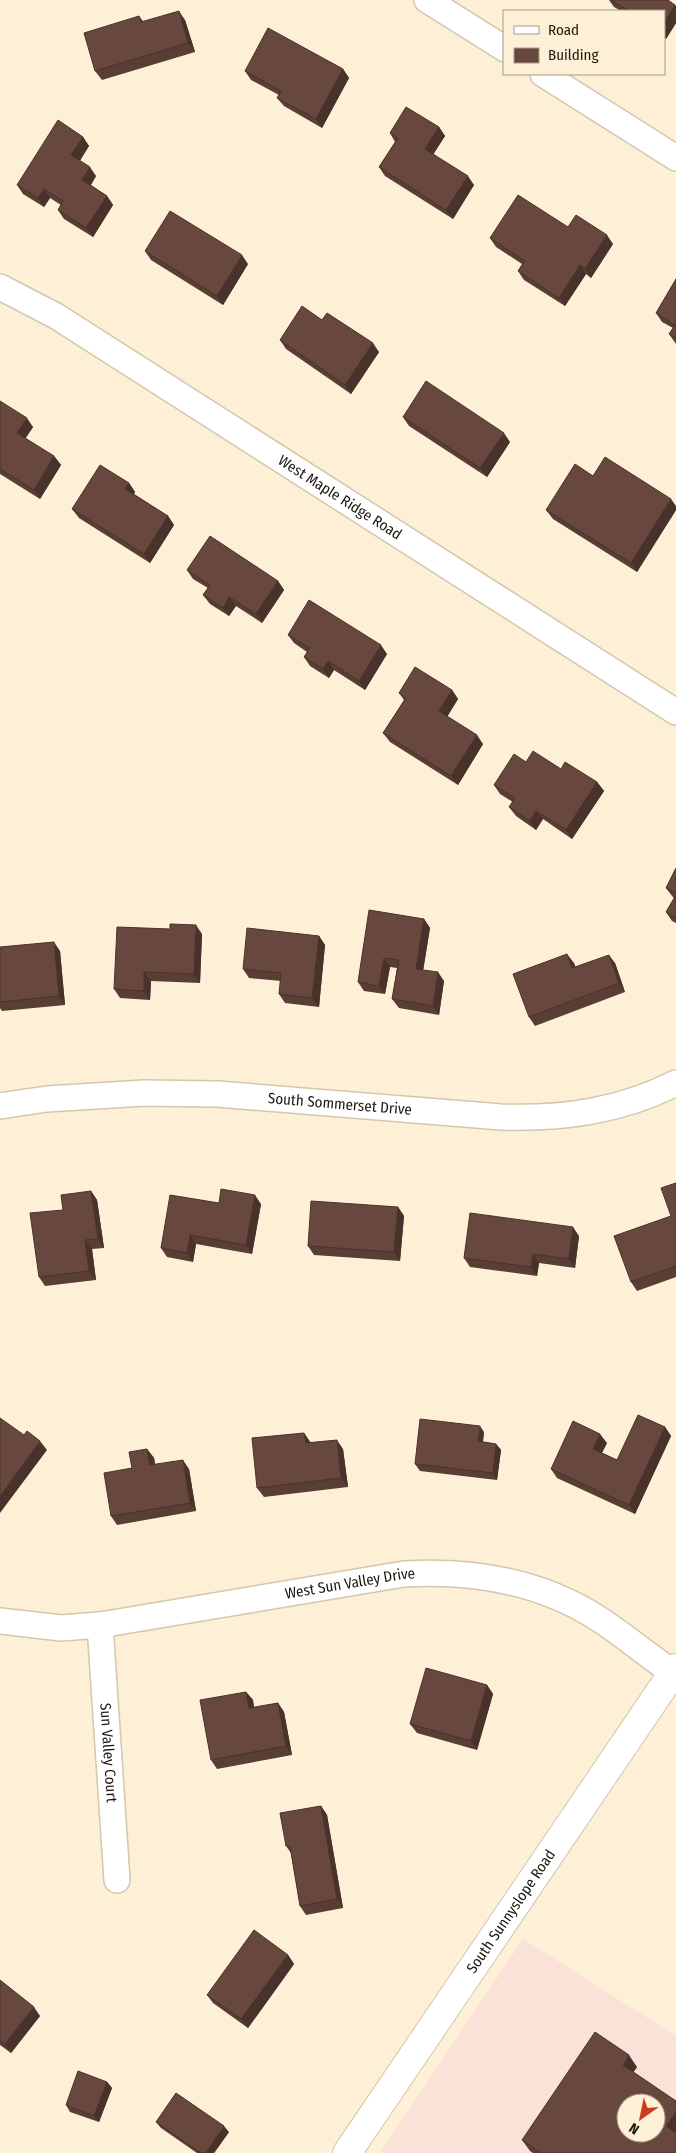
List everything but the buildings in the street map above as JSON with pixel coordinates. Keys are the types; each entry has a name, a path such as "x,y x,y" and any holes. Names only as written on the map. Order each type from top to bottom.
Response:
{"street":[{"path":"427,0 503,48"},
{"path":"545,75 676,158"},
{"name":"West Maple Ridge Road","path":"0,287 56,316 676,712"},
{"name":"South Sommerset Drive","path":"0,1106 47,1099 144,1092 208,1094 542,1118 593,1112 651,1096 676,1083"},
{"name":"West Sun Valley Drive","path":"0,1621 61,1628 100,1625 404,1574 439,1572 475,1574 505,1580 556,1596 598,1618 675,1672"},
{"name":"Sun Valley Court","path":"100,1625 117,1880"},
{"name":"South Sunnyslope Road","path":"347,2153 675,1672"}],"shaded area":[{"path":"523,1939 676,2036 676,2153 380,2153"}]}
